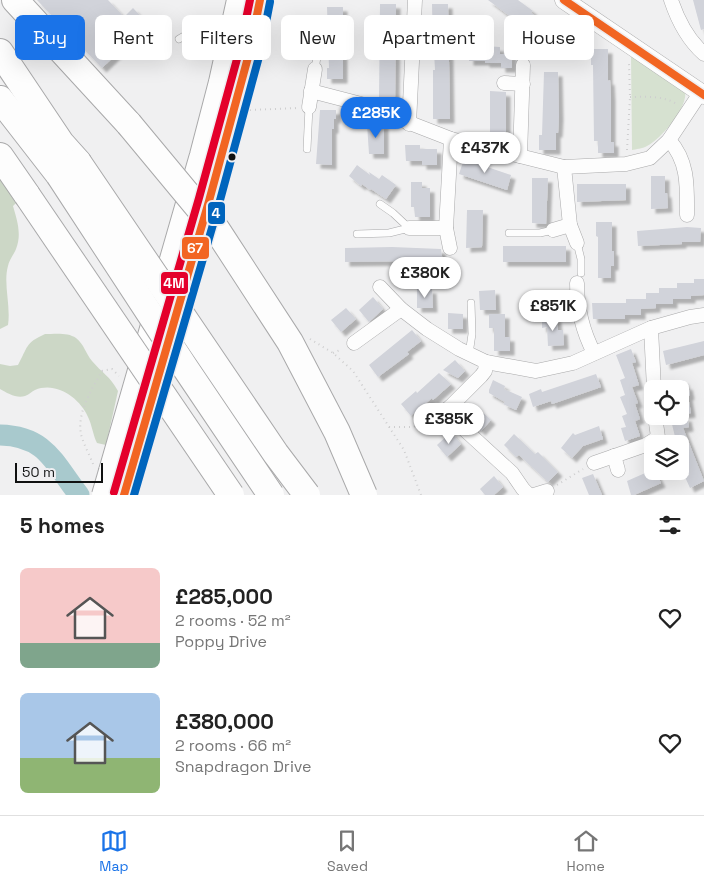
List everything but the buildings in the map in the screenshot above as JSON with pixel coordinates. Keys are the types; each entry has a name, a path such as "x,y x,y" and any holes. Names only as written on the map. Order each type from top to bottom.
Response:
{"highway":[{"path":"14,0 129,124 217,230 290,342 337,432 364,495"},
{"path":"0,52 61,143 68,168 271,495"},
{"path":"0,99 68,168 307,495"},
{"path":"0,156 231,495"}],"main road":[{"path":"232,15 238,0"},
{"path":"257,15 260,0"},
{"path":"103,495 103,469 201,155 219,60"},
{"path":"125,493 209,201 247,60"}],"street":[{"path":"409,124 415,0"},
{"path":"311,91 361,104 451,139 564,167 626,164 650,158 669,140 702,93 564,0"},
{"path":"672,0 678,22 694,45 704,54"},
{"path":"520,156 523,65"},
{"path":"308,107 315,69"},
{"path":"504,83 523,84"},
{"path":"450,248 446,228 451,139"},
{"path":"669,140 678,149 692,182 688,215"},
{"path":"564,167 570,225 577,242"},
{"path":"553,230 570,225"},
{"path":"409,228 446,228"},
{"path":"579,278 577,305 586,338 594,352"},
{"path":"380,287 401,310 427,330 469,354 486,362 536,371 573,363 651,328 704,315"},
{"path":"562,307 577,305"},
{"path":"354,343 401,310"},
{"path":"651,328 654,380"},
{"path":"434,418 450,407 482,376 486,362"},
{"path":"450,407 452,418 512,473 529,495"},
{"path":"594,463 644,446"},
{"path":"614,456 618,470"}],"lane":[{"path":"178,39 182,37"},
{"path":"315,69 317,60"},
{"path":"307,149 308,107"},
{"path":"380,204 409,228"},
{"path":"357,234 390,233 409,228"},
{"path":"509,233 540,233 553,230"},
{"path":"577,242 580,249 579,278"},
{"path":"469,354 472,334 471,303"}],"path":[{"path":"626,164 630,97 628,43"},
{"path":"630,97 655,97 673,101 688,111"},
{"path":"243,110 308,107"},
{"path":"306,337 333,353 353,371 404,450 421,495"},
{"path":"103,469 82,438 80,419 90,392 102,371 112,369 124,381"},
{"path":"389,427 413,427 434,418"},
{"path":"540,493 594,463"}],"green space":[{"path":"631,55 685,90 683,105 666,130 645,147 632,150"},
{"path":"0,175 18,201 13,206 19,232 18,243 9,262 7,273 8,325 0,329"},
{"path":"45,334 65,334 76,338 92,361 109,378 118,391 106,445 97,443 84,410 66,393 51,388 43,388 19,397 0,389 0,364 18,365 30,343"}],"waterway":[{"path":"0,435 28,440 39,446 55,462 79,495"}],"transit line":[{"name":"4M","path":"114,492 199,198 240,48 250,0"},
{"name":"67","path":"124,495 209,201 250,50 260,0"},
{"name":"67","path":"564,0 704,95"},
{"name":"4","path":"134,495 219,204 260,53 270,2"}]}
